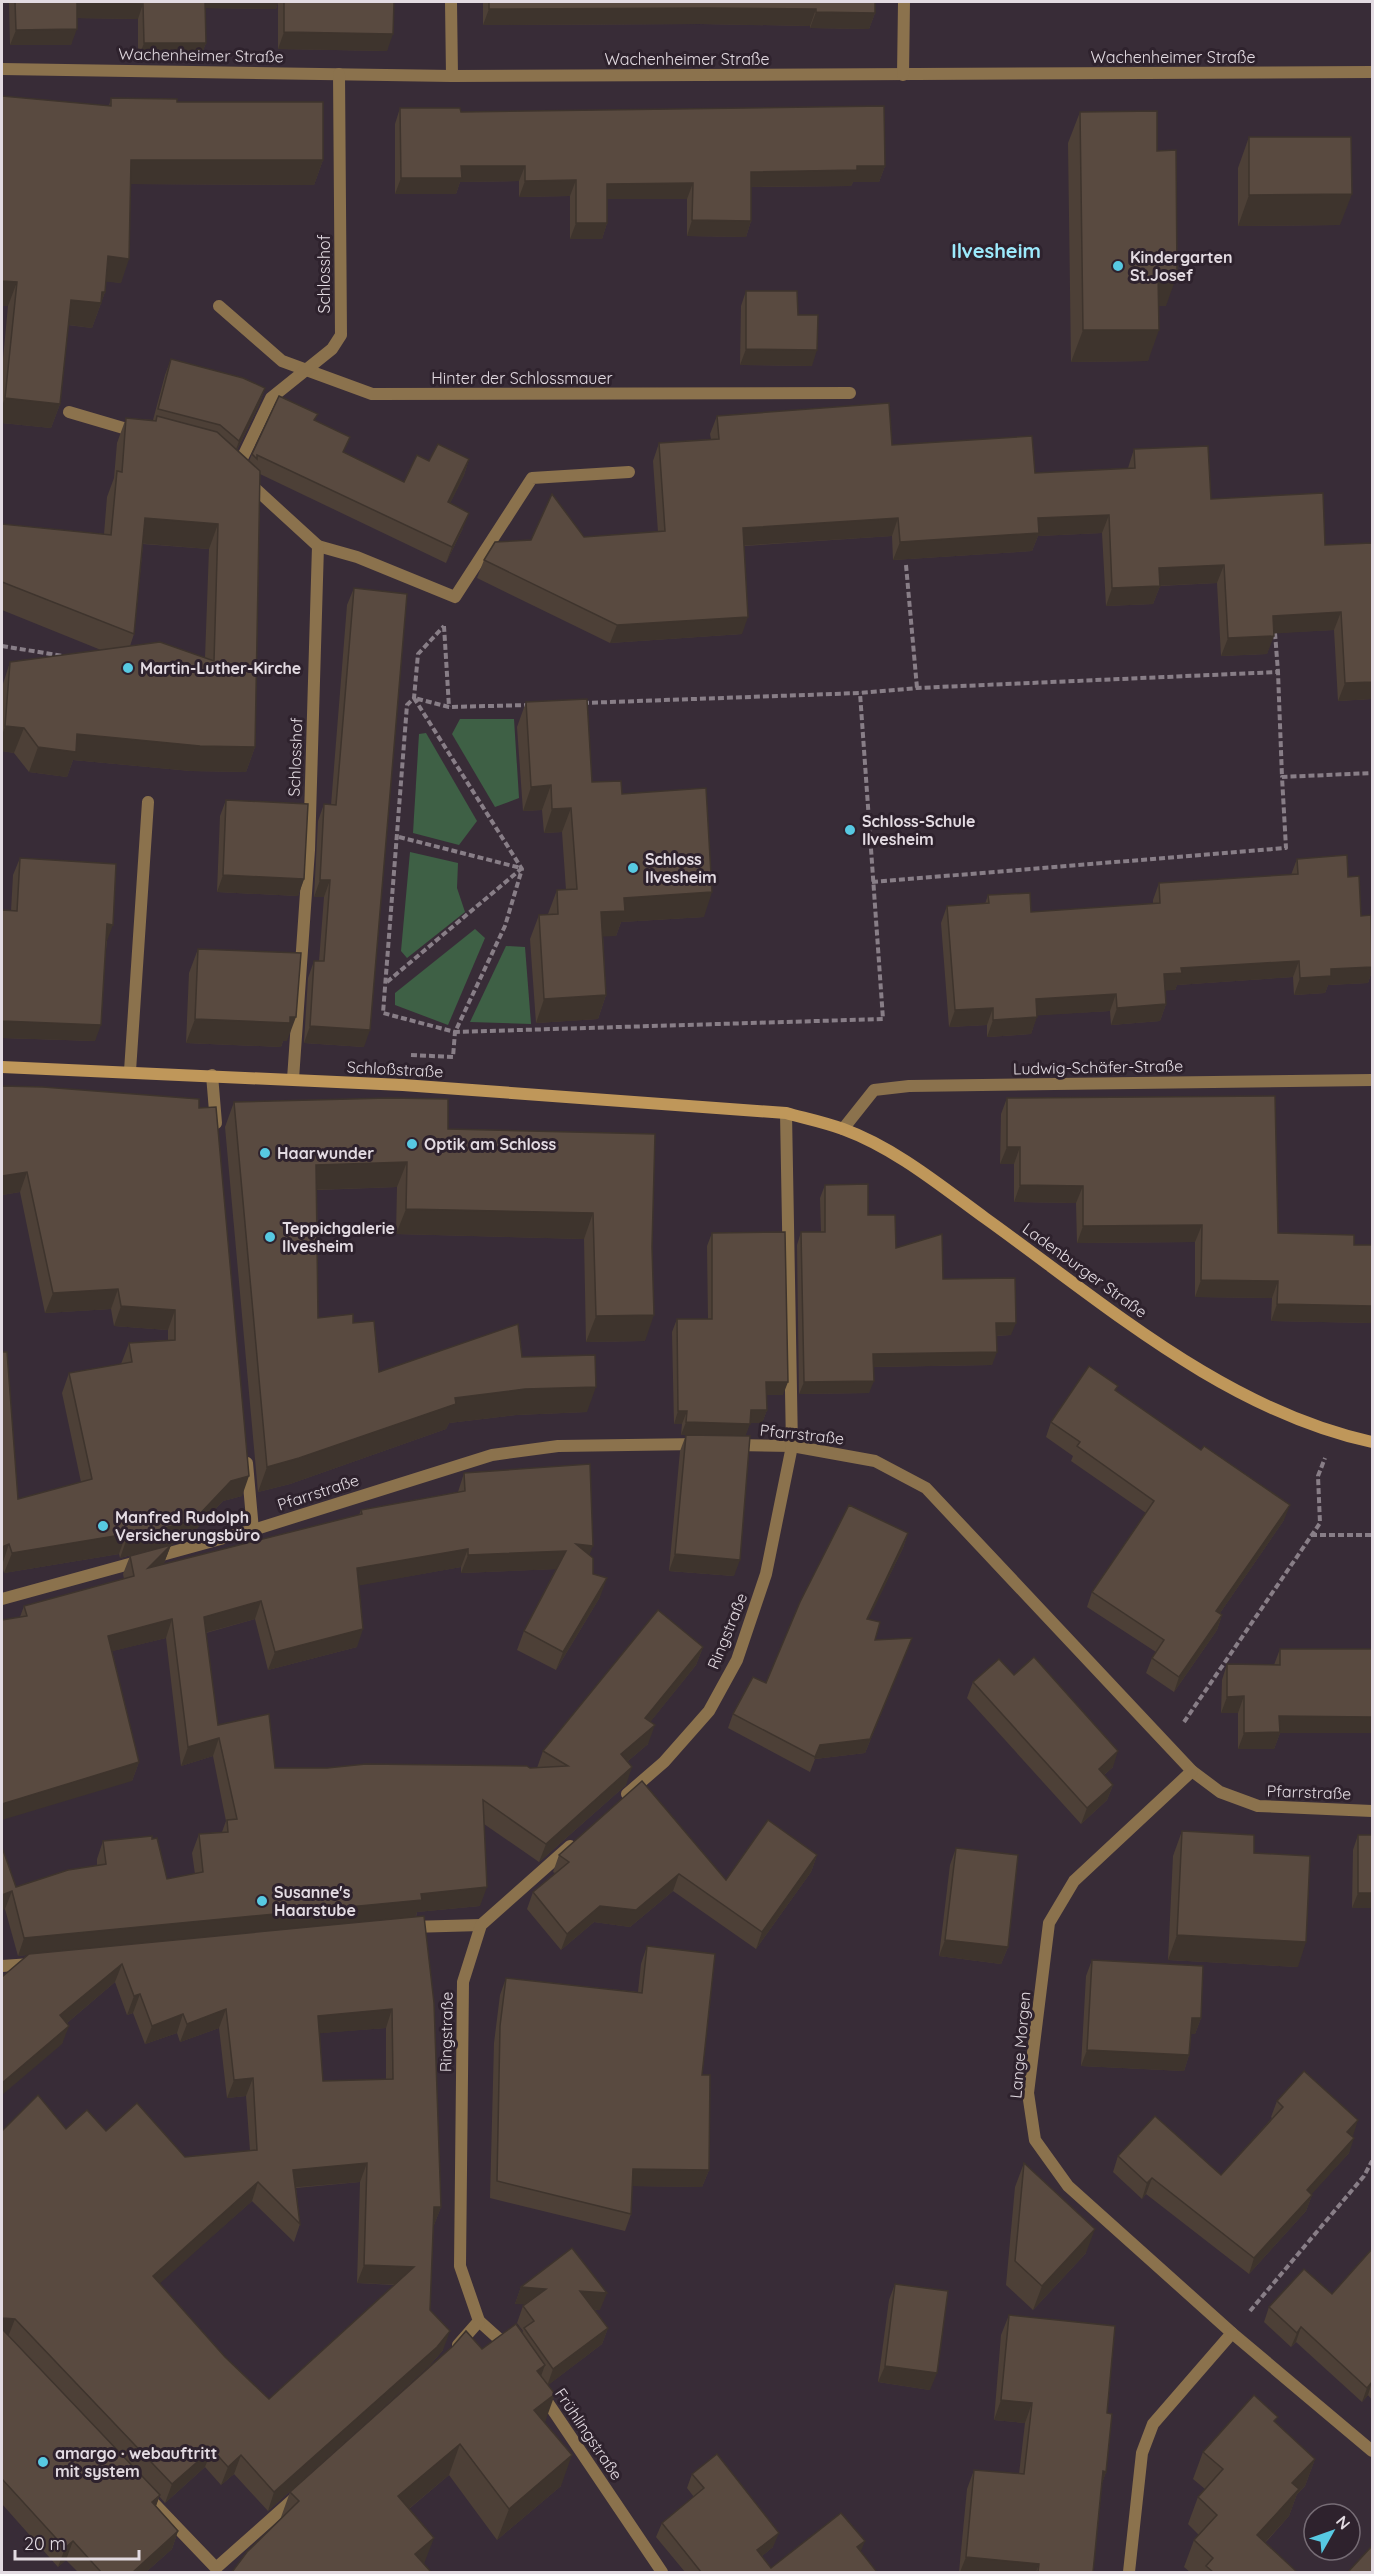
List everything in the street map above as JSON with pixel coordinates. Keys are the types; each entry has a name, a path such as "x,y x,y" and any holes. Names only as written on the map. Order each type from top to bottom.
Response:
{"main road":[{"name":"Schloßstraße","path":"2,1067 403,1085 786,1113"},
{"name":"Ladenburger Straße","path":"786,1113 843,1129 918,1170 1170,1352 1246,1396 1333,1433 1372,1442"}],"street":[{"path":"451,2 452,76"},
{"path":"903,75 904,2"},
{"name":"Wachenheimer Straße","path":"2,69 452,76 1372,72"},
{"name":"Schlosshof","path":"293,1080 309,850 318,546 232,468 271,398 332,349 341,335 339,74"},
{"name":"Hinter der Schlossmauer","path":"219,306 282,361 372,394 850,393"},
{"path":"69,412 153,436"},
{"path":"318,546 357,557 455,597 532,478 629,472"},
{"path":"130,1071 148,802"},
{"path":"212,1075 217,1139"},
{"name":"Ludwig-Schäfer-Straße","path":"843,1129 874,1090 909,1086 1372,1080"},
{"name":"Ringstraße","path":"620,1801 664,1762 709,1711 737,1660 766,1574 792,1446 786,1113"},
{"name":"Pfarrstraße","path":"2,1599 253,1530 492,1455 558,1446 716,1444 792,1446 875,1461 926,1488 1192,1771 1220,1792 1258,1806 1372,1811"},
{"path":"245,1447 253,1530"},
{"name":"Lange Morgen","path":"1192,1771 1074,1881 1049,1923 1028,2093 1035,2140 1068,2186 1232,2333 1372,2451"},
{"path":"392,1929 481,1925 576,1841"},
{"name":"Ringstraße","path":"479,2321 460,2266 464,1982 481,1925"},
{"path":"2,1966 49,1962"},
{"path":"450,2354 479,2321 515,2353"},
{"path":"1130,2572 1142,2452 1153,2424 1232,2333"},
{"name":"Frühlingstraße","path":"534,2382 662,2572"},
{"path":"134,2482 214,2570 304,2489"}],"path":[{"path":"906,565 917,688"},
{"path":"403,1085 408,1054 453,1057 455,1032 505,926 522,869 414,698 418,654 444,626 455,597"},
{"path":"444,626 449,706"},
{"path":"872,882 1286,848 1275,633"},
{"path":"2,646 70,658"},
{"path":"579,704 860,693 917,688 1278,672"},
{"path":"414,698 407,705 399,837 383,1013 455,1032 883,1019 860,693"},
{"path":"414,698 449,706 532,705"},
{"path":"1282,777 1372,773"},
{"path":"399,837 522,869"},
{"path":"386,982 522,869"},
{"path":"1163,1740 1186,1720 1320,1523 1318,1476 1333,1433"},
{"path":"1311,1535 1372,1535"},
{"path":"1232,2333 1364,2175 1372,2161"}],"green space":[{"path":"460,719 514,719 519,798 495,807 452,734"},
{"path":"426,733 477,821 459,845 413,833 419,734"},
{"path":"410,852 458,863 457,888 465,912 407,958 401,951"},
{"path":"475,929 485,938 448,1025 395,1005 395,993"},
{"path":"506,946 525,947 531,1024 470,1022"}],"building":[{"path":"15,2 205,2 206,43 144,43 143,4 77,3 77,29 16,30"},
{"path":"284,2 394,2 393,34 284,32"},
{"path":"489,2 875,2 875,13 816,12 816,9 489,9"},
{"path":"2,96 111,106 111,98 177,99 177,102 323,102 323,160 131,160 129,259 108,256 105,292 102,292 101,303 71,300 60,404 5,398 17,282 2,281"},
{"path":"884,106 885,166 857,166 857,170 751,172 751,221 692,220 693,183 607,184 607,223 576,223 576,180 525,181 525,166 461,166 462,178 401,178 400,108 460,108 461,112"},
{"path":"1157,111 1157,151 1176,150 1177,275 1158,275 1159,330 1083,330 1080,112"},
{"path":"1249,137 1351,137 1352,194 1249,195"},
{"path":"746,291 797,291 798,315 818,315 817,350 746,349"},
{"path":"171,359 243,378 265,388 239,441 220,425 158,409"},
{"path":"279,396 318,414 314,420 350,437 343,452 404,482 417,455 429,461 438,444 469,459 448,502 469,513 452,547 257,455 257,459 252,454"},
{"path":"889,403 892,445 1032,436 1035,473 1135,468 1134,449 1208,446 1211,499 1323,493 1325,545 1372,543 1372,682 1345,683 1341,612 1273,616 1274,636 1228,638 1224,565 1159,568 1160,586 1112,588 1109,515 1038,518 1039,533 900,542 898,518 743,528 748,617 617,625 484,560 495,542 531,540 552,494 584,537 665,531 659,443 719,439 717,416"},
{"path":"157,416 217,432 260,471 255,747 200,746 77,734 76,752 38,747 24,728 5,726 10,662 160,642 214,661 218,524 145,518 134,634 2,582 2,524 111,535 117,471 122,472 126,418 156,421"},
{"path":"354,588 407,594 370,1030 310,1026 314,961 324,961 330,880 320,880 324,804 336,805"},
{"name":"Schloss Ilvesheim","path":"587,699 592,782 621,781 622,794 706,788 712,892 624,898 625,911 601,912 606,995 544,999 539,915 558,914 557,890 577,889 571,808 552,809 551,785 531,787 526,702"},
{"path":"226,800 308,804 304,879 223,875"},
{"path":"1347,855 1348,877 1359,876 1361,916 1371,915 1372,967 1331,969 1331,976 1300,978 1299,961 1181,968 1182,973 1164,974 1166,1004 1117,1008 1116,994 1036,999 1037,1017 993,1020 993,1008 955,1010 947,906 989,903 988,895 1030,893 1031,912 1160,903 1159,883 1298,874 1297,859"},
{"path":"20,858 116,864 113,925 107,924 101,1025 2,1021 2,910 17,911"},
{"path":"198,949 301,953 296,1017 290,1017 290,1023 195,1019"},
{"path":"2,1086 199,1099 199,1108 216,1107 249,1476 231,1481 194,1520 127,1538 126,1534 12,1553 9,1544 2,1547 2,1352 7,1352 18,1499 92,1479 69,1373 132,1362 129,1343 175,1340 175,1310 121,1306 118,1289 53,1293 27,1172 2,1176"},
{"path":"1275,1096 1278,1233 1354,1235 1354,1245 1372,1245 1372,1306 1277,1304 1278,1281 1201,1280 1202,1225 1083,1226 1083,1186 1020,1185 1020,1147 1007,1147 1007,1098"},
{"path":"388,1098 448,1099 448,1129 655,1134 652,1247 654,1315 596,1316 593,1213 406,1209 407,1162 316,1165 318,1318 353,1314 353,1323 374,1321 379,1372 518,1324 522,1357 595,1355 596,1387 525,1389 455,1398 456,1404 267,1467 234,1102"},
{"path":"868,1184 868,1215 895,1215 896,1248 942,1234 943,1279 1015,1278 1016,1323 996,1323 997,1352 873,1354 874,1381 804,1382 801,1232 825,1232 825,1185"},
{"path":"785,1232 788,1382 766,1382 767,1410 751,1410 750,1424 686,1422 687,1411 678,1411 677,1319 712,1319 712,1233"},
{"path":"1089,1366 1118,1386 1115,1390 1201,1450 1204,1446 1290,1505 1216,1611 1222,1615 1179,1677 1152,1658 1164,1640 1092,1592 1154,1501 1077,1446 1080,1442 1051,1422"},
{"path":"686,1435 750,1436 740,1560 675,1554"},
{"path":"590,1464 593,1546 576,1544 593,1558 593,1574 607,1578 563,1652 524,1631 566,1551 468,1555 468,1549 357,1568 363,1629 275,1652 261,1601 204,1617 218,1725 269,1714 275,1768 327,1768 366,1764 527,1766 530,1768 568,1766 543,1751 658,1610 703,1647 645,1718 655,1725 621,1754 632,1767 546,1844 483,1800 487,1887 421,1894 422,1900 24,1938 12,1891 2,1895 2,1850 16,1887 68,1870 106,1864 103,1841 152,1836 152,1839 157,1838 167,1879 203,1872 199,1834 228,1832 227,1820 237,1819 219,1738 188,1747 172,1619 108,1636 139,1762 2,1804 2,1620 27,1616 24,1606 134,1576 130,1556 171,1545 148,1568 362,1514 361,1510 465,1491 464,1473"},
{"path":"849,1505 908,1533 867,1619 880,1622 875,1640 912,1638 870,1739 820,1745 815,1757 733,1714 753,1677 766,1683 800,1602"},
{"path":"1280,1649 1372,1649 1372,1717 1279,1716 1280,1732 1244,1733 1244,1696 1227,1697 1227,1664 1280,1665"},
{"path":"1034,1657 1118,1751 1099,1769 1113,1785 1087,1808 973,1682 999,1659 1014,1675"},
{"path":"642,1781 726,1880 768,1820 817,1855 762,1932 679,1874 636,1910 600,1906 567,1934 533,1892 569,1862 559,1855"},
{"path":"1182,1831 1254,1835 1254,1853 1310,1856 1306,1942 1177,1935"},
{"path":"1358,1835 1372,1835 1372,1893 1358,1893"},
{"path":"956,1848 1018,1855 1008,1947 945,1940"},
{"path":"424,1916 434,2003 441,2207 434,2207 430,2310 450,2331 437,2347 274,2492 241,2455 228,2467 212,2449 172,2484 15,2319 3,2318 2,2322 2,2131 38,2095 66,2129 87,2110 106,2131 137,2103 185,2157 257,2150 253,2078 234,2080 226,2009 187,2024 183,2014 152,2026 140,1994 134,1996 122,1964 60,2015 69,2026 2,2083 2,1977 29,1954","holes":["392,2009 393,2079 323,2081 318,2016","367,2163 364,2265 414,2267 269,2399 225,2357 153,2276 258,2182 300,2224 293,2170"]},
{"path":"647,1946 715,1954 702,2075 710,2075 709,2170 633,2169 631,2214 497,2181 500,2026 506,1978 642,1993"},
{"path":"1092,1960 1203,1966 1201,2018 1192,2018 1189,2055 1087,2050"},
{"path":"1304,2071 1358,2120 1347,2132 1354,2138 1307,2190 1312,2195 1254,2258 1152,2178 1147,2183 1118,2156 1155,2116 1221,2175 1283,2107 1277,2101"},
{"path":"1024,2163 1095,2229 1042,2286 1015,2261"},
{"path":"572,2248 607,2293 580,2291 608,2328 553,2369 524,2328 534,2321 523,2306 546,2289 521,2287"},
{"path":"1372,2249 1372,2382 1367,2388 1301,2327 1297,2333 1269,2307 1304,2269 1332,2294"},
{"path":"895,2284 948,2291 937,2373 885,2366"},
{"path":"1009,2315 1115,2326 1107,2413 1112,2414 1106,2472 1103,2471 1093,2572 1038,2572 1039,2564 966,2557 974,2470 1024,2474 1032,2403 1001,2400"},
{"path":"516,2324 545,2365 537,2371 555,2394 534,2410 572,2455 509,2509 460,2444 398,2496 434,2538 415,2554 431,2572 232,2572 247,2552 299,2501 290,2492 453,2346 466,2331 482,2349"},
{"path":"2,2326 3,2330 160,2495 152,2502 178,2531 133,2572 101,2572 73,2541 65,2548 2,2479"},
{"path":"1254,2395 1278,2417 1274,2421 1315,2459 1292,2483 1299,2489 1257,2535 1297,2572 1213,2572 1206,2566 1213,2558 1194,2540 1217,2515 1198,2497 1223,2469 1203,2452"},
{"path":"717,2454 779,2533 757,2550 771,2568 841,2513 865,2541 857,2547 877,2572 701,2572 662,2523 704,2488 692,2474"},
{"path":"1372,2546 1372,2572 1348,2572 1357,2562 1362,2562 1362,2557"}],"place":[{"name":"Kindergarten St.Josef","path":"1118,266"},
{"name":"Martin-Luther-Kirche","path":"128,668"},
{"name":"Schloss-Schule Ilvesheim","path":"850,830"},
{"name":"Schloss Ilvesheim","path":"633,868"},
{"name":"Optik am Schloss","path":"412,1144"},
{"name":"Haarwunder","path":"265,1153"},
{"name":"Teppichgalerie Ilvesheim","path":"270,1237"},
{"name":"Manfred Rudolph Versicherungsbüro","path":"103,1526"},
{"name":"Susanne's Haarstube","path":"262,1901"},
{"name":"amargo · webauftritt mit system","path":"43,2462"}],"district":[{"name":"Ilvesheim","path":"996,250"}]}
